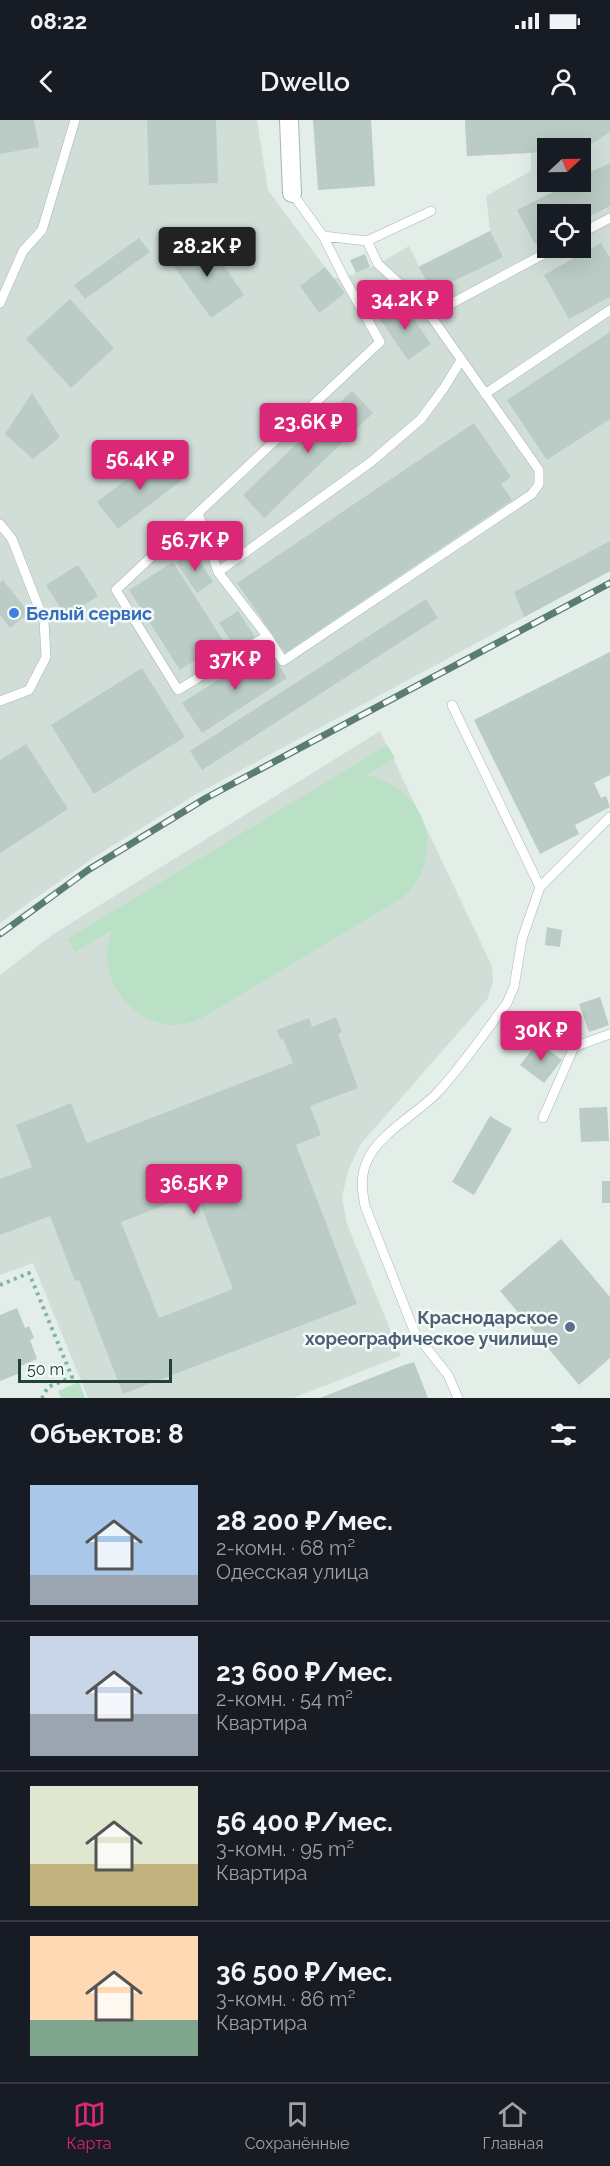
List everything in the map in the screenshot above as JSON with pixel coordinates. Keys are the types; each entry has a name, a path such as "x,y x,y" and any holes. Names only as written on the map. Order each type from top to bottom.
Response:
{"street":[{"path":"289,120 292,193"}],"lane":[{"path":"0,303 23,251 42,230 75,120"},
{"path":"267,636 178,690 116,590 380,342 323,236 292,193"},
{"path":"323,236 367,241 431,211"},
{"path":"591,228 610,218"},
{"path":"198,513 218,572 267,636 283,661 532,494 539,484 539,470 423,305 378,264 367,241"},
{"path":"430,315 537,258"},
{"path":"485,394 610,310"},
{"path":"218,572 371,462 421,419 461,360"},
{"path":"0,524 12,539 44,621 46,657 29,690 0,701"},
{"path":"452,705 540,887"},
{"path":"458,1398 448,1375 416,1334 365,1206 362,1174 367,1160 377,1146 436,1094 507,1004 514,987 522,939 540,887 610,817"},
{"path":"543,1118 574,1047 610,1034"}],"path":[{"path":"0,1285 29,1273 72,1377 48,1387 42,1398"}],"shaded area":[{"path":"0,120 257,120 268,190 333,278 344,278 378,264 409,246 419,266 490,231 486,196 531,171 531,153 467,156 465,120 610,120 610,571 195,795 96,856 0,923"},
{"path":"380,731 492,966 493,983 487,1000 360,1145 348,1171 342,1197 347,1224 401,1356 293,1398 88,1398 33,1263 0,1275 0,975 52,935"}],"green space":[{"path":"387,745 395,758 367,775 388,782 405,794 417,808 424,825 427,843 425,861 417,880 404,897 200,1019 187,1023 173,1025 160,1023 148,1019 127,1004 119,994 109,970 107,957 112,930 75,952 67,939"},
{"path":"79,1382 85,1398 61,1398 58,1391"}],"building":[{"path":"0,120 34,120 39,147 0,154"},
{"path":"147,120 216,120 218,183 149,185"},
{"path":"313,120 371,120 375,186 318,190"},
{"path":"465,120 610,120 610,132 591,144 591,138 537,138 537,153 467,156"},
{"path":"610,163 610,206 591,216 591,204 537,204 537,243 535,244 517,210 553,192 591,192 591,172"},
{"path":"490,231 503,257 432,292 419,267"},
{"path":"204,237 244,295 211,318 170,261"},
{"path":"139,238 150,252 85,299 74,285"},
{"path":"601,243 610,258 610,297 569,319 544,275 574,258 591,258 591,249"},
{"path":"365,254 370,267 356,273 350,260"},
{"path":"325,267 345,293 319,313 300,286"},
{"path":"70,299 114,348 71,388 26,339"},
{"path":"402,302 431,344 408,360 379,318"},
{"path":"610,332 610,419 547,460 507,400"},
{"path":"352,391 373,413 264,518 243,495"},
{"path":"32,393 60,437 33,459 5,434"},
{"path":"474,423 511,477 501,484 512,500 285,653 237,583"},
{"path":"161,453 182,480 118,529 97,502"},
{"path":"610,541 610,571 524,617 514,592"},
{"path":"193,551 213,582 197,593 176,562"},
{"path":"173,562 224,642 180,670 129,590"},
{"path":"78,565 98,596 66,617 46,585"},
{"path":"3,580 29,613 10,628 0,615 0,583"},
{"path":"426,599 438,618 202,770 190,751"},
{"path":"238,611 255,637 236,649 219,623"},
{"path":"268,648 287,678 202,733 182,703"},
{"path":"610,652 610,775 594,783 601,798 606,796 610,807 575,825 579,834 540,854 474,720"},
{"path":"142,668 185,737 94,794 51,725"},
{"path":"26,744 68,809 0,853 0,760"},
{"path":"547,927 562,930 560,947 545,945"},
{"path":"600,997 609,1025 589,1032 579,1004"},
{"path":"336,1017 342,1032 338,1034 358,1088 310,1106 321,1135 296,1145 357,1304 123,1394 79,1280 75,1281 50,1216 0,1235 0,1179 32,1167 16,1125 71,1103 87,1143 293,1063 277,1030 309,1018 312,1027","holes":["196,1193 233,1289 159,1318 121,1222"]},
{"path":"538,1042 562,1060 544,1083 520,1065"},
{"path":"607,1107 609,1141 581,1142 579,1108"},
{"path":"490,1116 512,1129 474,1195 452,1182"},
{"path":"602,1181 610,1181 610,1203 602,1203"},
{"name":"Краснодарское хореографическое училище","path":"561,1239 610,1297 610,1358 579,1385 500,1291"},
{"path":"17,1308 25,1328 29,1326 34,1338 30,1340 37,1359 18,1367 20,1373 0,1381 0,1315"},
{"path":"414,1362 428,1398 320,1398 404,1365"}],"railway":[{"path":"0,934 88,870 206,798 610,583"}],"place":[{"name":"Белый сервис","path":"14,613"},
{"name":"Краснодарское хореографическое училище","path":"570,1327"}]}
